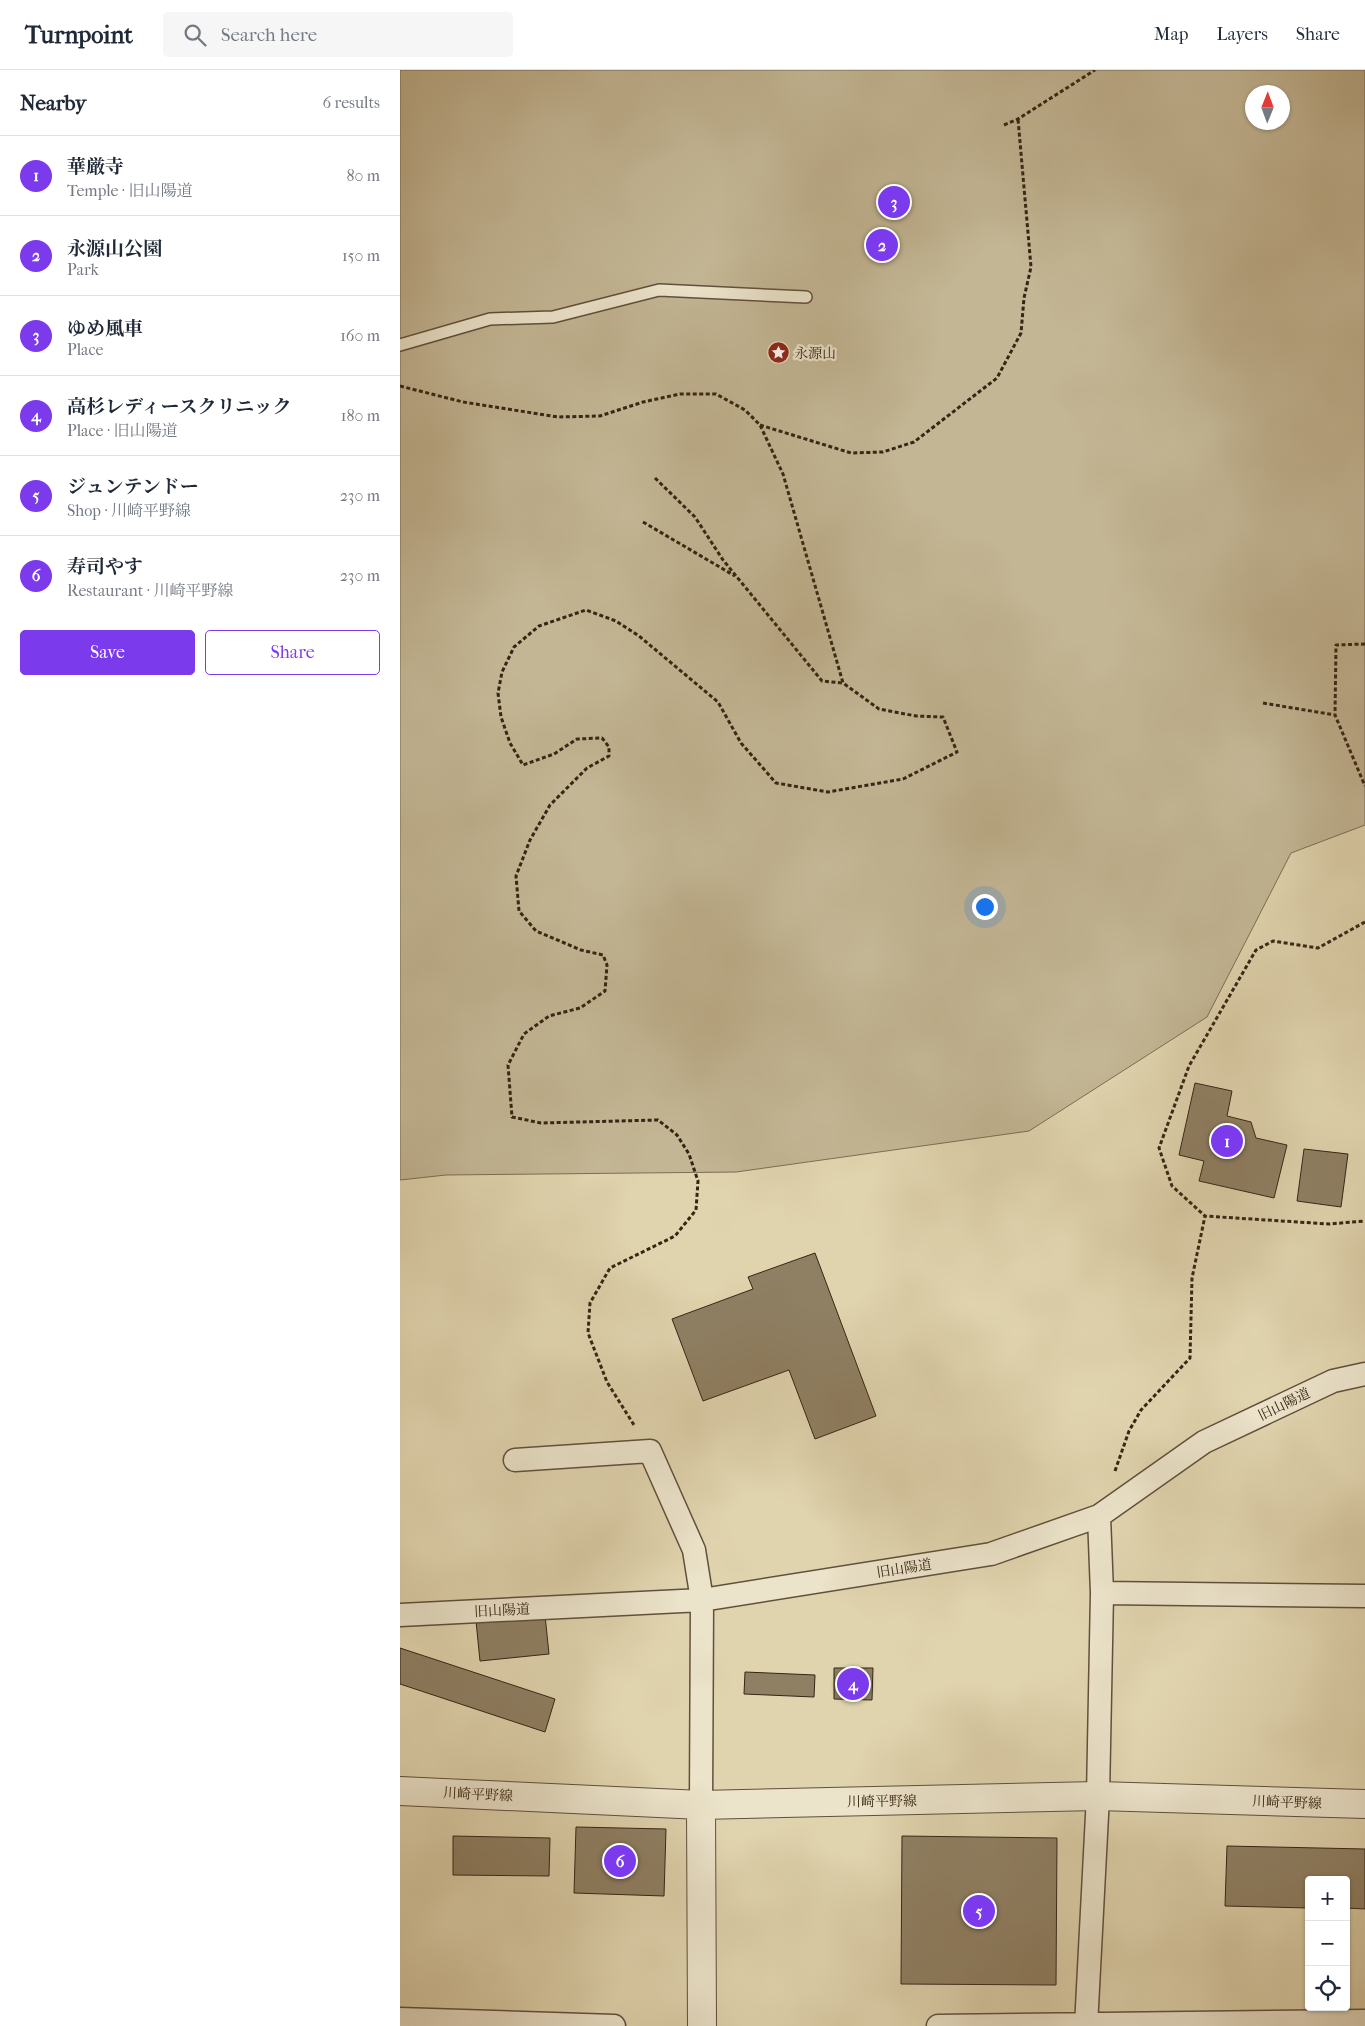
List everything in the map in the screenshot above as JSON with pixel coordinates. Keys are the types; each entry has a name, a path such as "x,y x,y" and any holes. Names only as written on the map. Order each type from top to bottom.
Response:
{"street":[{"name":"旧山陽道","path":"400,1616 702,1600 991,1554 1099,1516 1204,1442 1333,1381 1365,1374"},
{"path":"515,1460 650,1451 694,1550 702,1600 702,2026"},
{"path":"1086,2025 1098,1796 1102,1593 1099,1516"},
{"path":"1102,1593 1365,1596"},
{"name":"川崎平野線","path":"400,1791 701,1805 1098,1796 1365,1804"},
{"path":"400,2019 614,2026"},
{"path":"938,2026 1365,2021"}],"lane":[{"path":"400,345 490,318 553,317 659,290 806,297"}],"path":[{"path":"1004,125 1018,119 1095,70"},
{"path":"760,425 851,453 883,452 914,442 997,378 1021,333 1024,298 1031,267 1018,119"},
{"path":"400,386 463,402 558,418 600,416 643,402 680,394 716,394 744,410 760,425 783,474 843,683"},
{"path":"650,1451 607,1382 588,1332 590,1303 610,1268 675,1236 696,1210 698,1181 689,1154 677,1135 658,1120 541,1123 512,1117 508,1066 524,1034 549,1016 580,1008 604,991 608,966 603,954 581,950 536,931 519,911 516,876 530,840 550,805 588,768 610,756 609,747 602,738 577,739 554,754 523,764 510,743 501,717 498,694 502,672 514,647 539,626 586,610 616,621 639,636 718,702 741,743 776,783 828,792 903,779 957,752 943,716 916,716 879,709 843,683 822,681 723,560 695,517 655,478"},
{"path":"643,522 737,578"},
{"path":"1365,644 1336,645 1336,716 1365,786"},
{"path":"1263,703 1336,716"},
{"path":"1365,922 1318,948 1273,941 1256,950 1189,1066 1159,1148 1172,1186 1205,1216 1329,1224 1365,1221"},
{"path":"1099,1516 1129,1431 1141,1410 1190,1358 1192,1278 1205,1216"}],"shaded area":[{"path":"400,70 1365,70 1365,825 1291,853 1207,1017 1029,1131 736,1172 446,1175 400,1180"}],"building":[{"path":"1195,1083 1232,1091 1227,1116 1251,1122 1256,1138 1287,1145 1274,1198 1199,1181 1204,1161 1179,1155"},
{"path":"1304,1149 1348,1154 1341,1207 1297,1201"},
{"path":"815,1253 876,1416 815,1439 789,1370 703,1401 672,1319 753,1289 748,1277"},
{"path":"545,1615 549,1654 480,1661 476,1621"},
{"path":"400,1648 555,1699 545,1732 400,1684"},
{"path":"834,1668 873,1668 872,1700 834,1699"},
{"path":"745,1672 815,1675 814,1697 744,1694"},
{"path":"576,1827 666,1829 664,1896 574,1893"},
{"path":"453,1836 550,1838 549,1876 453,1875"},
{"path":"902,1836 1057,1838 1056,1985 901,1984"},
{"path":"1227,1846 1365,1849 1365,1909 1350,1908 1350,1876 1305,1876 1305,1908 1225,1906"}],"place":[{"name":"ゆめ風車","path":"894,202"},
{"name":"永源山公園","path":"882,245"},
{"name":"永源山","path":"778,353"},
{"name":"華厳寺","path":"1227,1141"},
{"name":"高杉レディースクリニック","path":"853,1684"},
{"name":"寿司やす","path":"620,1861"},
{"name":"ジュンテンドー","path":"979,1911"}]}
